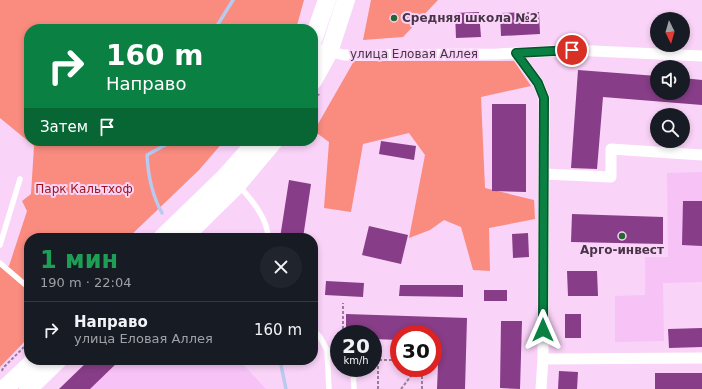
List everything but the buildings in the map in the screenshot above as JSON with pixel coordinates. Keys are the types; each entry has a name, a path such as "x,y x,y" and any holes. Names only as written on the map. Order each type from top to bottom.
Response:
{"main road":[{"path":"318,26 327,0"},
{"path":"318,62 321,50 346,0"},
{"path":"167,233 225,177 253,146"},
{"path":"188,233 237,185 270,146"},
{"path":"4,389 30,365"},
{"path":"28,389 53,365"}],"street":[{"name":"улица Еловая Аллея","path":"321,50 344,55 516,53 572,50 702,56"},
{"path":"516,53 538,83 544,98 541,389"},
{"path":"544,174 611,177 611,150 702,156"},
{"path":"542,359 702,358"}],"lane":[{"path":"0,245 20,178"},
{"path":"237,185 247,194 266,223 267,233"},
{"path":"0,263 24,284"},
{"path":"318,335 327,350 329,389"},
{"path":"353,377 354,389"}],"path":[{"path":"342,325 343,303"},
{"path":"378,377 378,389"},
{"path":"401,389 410,377"},
{"path":"422,377 422,389"}],"shaded area":[{"path":"702,172 702,282 663,283 664,341 615,342 615,296 645,295 645,257 668,257 667,173"},
{"path":"84,365 244,365 266,389 59,389"}],"green space":[{"name":"Парк Кальтхоф","path":"0,0 304,0 297,24 24,24 24,138 0,118"},
{"name":"Средняя школа №2","path":"371,0 438,0 403,37 363,40"},
{"path":"354,61 514,61 531,86 481,97 485,188 534,200 535,219 489,228 490,271 473,270 461,227 444,220 430,230 409,238 425,155 409,133 363,144 351,212 324,208 329,142 318,134 318,124"},
{"name":"Парк Кальтхоф","path":"34,146 220,146 199,170 133,233 24,233 24,342 0,367 0,267 9,266 27,211 22,201 31,194"}],"waterway":[{"path":"218,24 233,0"},
{"path":"162,213 151,185 147,155 163,146"},
{"path":"281,365 286,389"}],"place":[{"name":"Средняя школа №2","path":"394,18"},
{"name":"Арго-инвест","path":"622,236"}],"route":[{"path":"543,330 544,98 538,83 516,53 572,50"}]}
